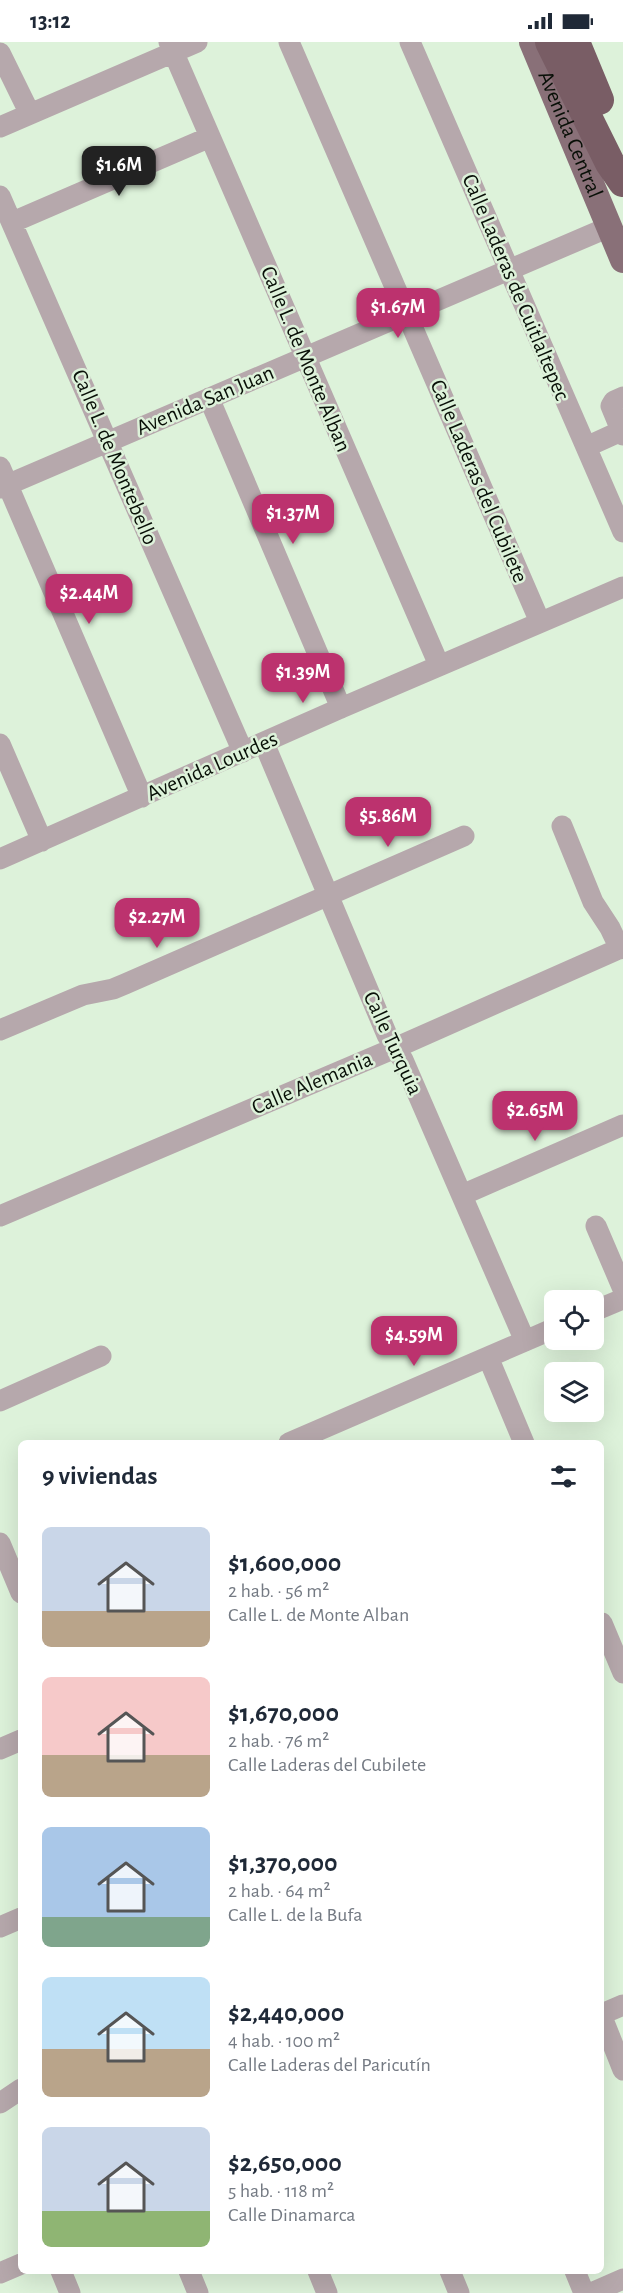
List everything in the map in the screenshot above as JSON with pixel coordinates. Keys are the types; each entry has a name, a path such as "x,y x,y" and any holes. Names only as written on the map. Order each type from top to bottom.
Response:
{"highway":[{"path":"549,42 610,163 623,182"},
{"name":"Avenida Central","path":"574,42 623,158"}],"main road":[{"name":"Avenida Central","path":"531,42 623,260"}],"street":[{"path":"0,127 171,47 196,42"},
{"name":"Calle Laderas del Cubilete","path":"289,42 540,622"},
{"name":"Calle Laderas de Cuitlaltepec","path":"410,42 623,532"},
{"name":"Calle L. de Monte Alban","path":"171,47 439,665"},
{"path":"0,52 30,114"},
{"path":"13,222 210,137"},
{"name":"Calle L. de Montebello","path":"0,196 243,752"},
{"name":"Avenida San Juan","path":"2,480 109,441 609,227"},
{"path":"586,447 621,426 611,404 623,397"},
{"path":"209,398 341,708"},
{"path":"2,480 142,797"},
{"name":"Avenida Lourdes","path":"0,860 439,665 623,587"},
{"name":"Calle Turquia","path":"264,743 387,1035 403,1060 525,1341"},
{"path":"0,744 42,842"},
{"path":"562,826 593,902 621,948"},
{"path":"0,1030 83,994 112,989 125,984 464,836"},
{"name":"Calle Alemania","path":"0,1216 395,1048 621,948"},
{"path":"462,1195 623,1125"},
{"path":"596,1226 623,1289"},
{"path":"604,1307 623,1299"},
{"path":"304,1440 328,1435 488,1357 544,1333"},
{"path":"0,1401 101,1356"},
{"path":"488,1357 524,1440"},
{"path":"7,1557 18,1585"},
{"path":"604,1628 623,1673"},
{"path":"0,1749 18,1741"},
{"path":"0,1927 18,1919"},
{"path":"604,2014 623,2005"},
{"path":"604,2020 623,2070"},
{"path":"0,2103 18,2091"},
{"path":"0,2273 18,2265"},
{"path":"62,2274 70,2293"},
{"path":"190,2274 198,2293"},
{"path":"319,2274 327,2293"},
{"path":"451,2274 459,2293"},
{"path":"576,2274 584,2293"},
{"path":"591,2293 623,2279"}]}
